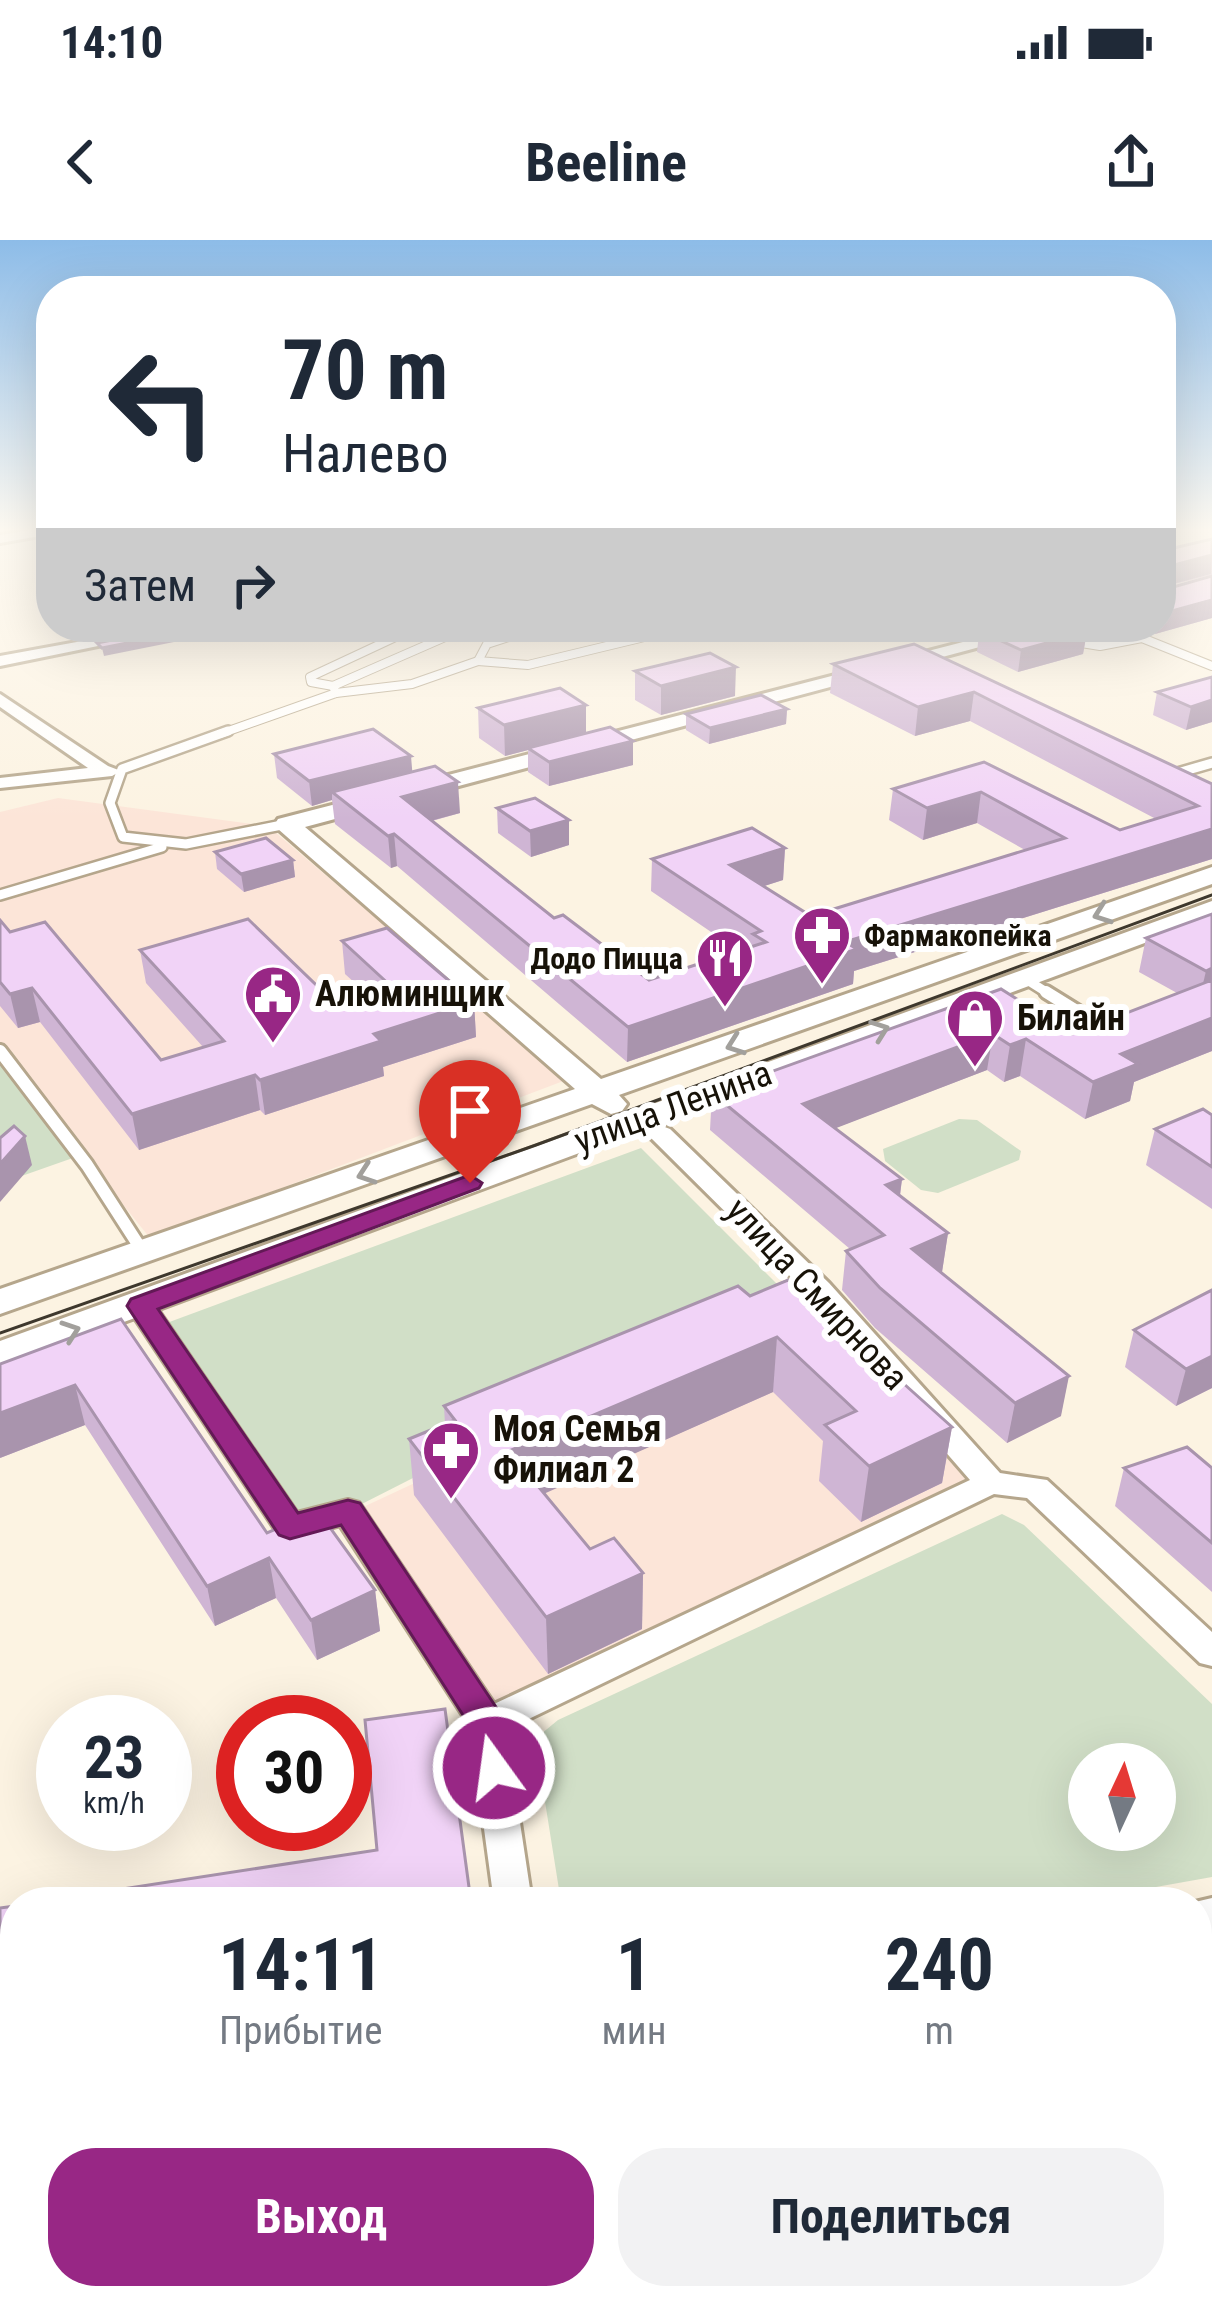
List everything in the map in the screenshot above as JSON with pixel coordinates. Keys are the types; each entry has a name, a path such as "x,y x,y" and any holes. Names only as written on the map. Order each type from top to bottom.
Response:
{"main road":[{"path":"287,824 989,642"},
{"path":"287,824 632,1122"},
{"name":"улица Ленина","path":"0,1302 1212,875"},
{"name":"улица Ленина","path":"0,1355 1212,909"}],"street":[{"path":"0,662 105,642"},
{"path":"927,658 956,671"},
{"path":"4,706 114,771"},
{"path":"1155,765 1193,783"},
{"path":"0,783 114,771"},
{"name":"улица Смирнова","path":"632,1122 661,1134 819,1289 991,1483"},
{"path":"141,1306 290,1527 348,1511 488,1723 512,1887"},
{"path":"488,1723 991,1483 1036,1488 1212,1653"}],"lane":[{"path":"385,642 310,677 311,682 335,689 412,684 478,661 528,664 622,642"},
{"path":"164,846 123,837 108,814 114,771 335,689 436,642"},
{"path":"478,661 487,644 493,642"},
{"path":"1078,642 1088,646 1115,642"},
{"path":"1152,642 1212,666"},
{"path":"1174,774 1212,764"},
{"path":"0,895 164,846 220,841 287,824"},
{"path":"1024,978 1096,1023"},
{"path":"0,1051 87,1165 143,1252"}],"shaded area":[{"path":"58,798 268,826 566,1080 150,1238 0,1053 0,812"},
{"path":"800,1303 975,1480 504,1717 359,1509"}],"green space":[{"path":"12,1052 87,1153 16,1178 0,1192 0,1056"},
{"path":"959,1119 977,1120 1021,1151 1019,1160 938,1193 921,1190 885,1161 883,1149"},
{"path":"641,1148 783,1290 348,1511 290,1527 164,1324"},
{"path":"1002,1514 1024,1525 1212,1704 1212,1877 1156,1887 559,1887 535,1739 558,1720"}],"building":[{"path":"102,642 132,642 102,648 97,643"},
{"path":"1004,642 1050,642 1021,650"},
{"path":"914,644 1212,784 1212,829 845,942 857,949 628,1027 394,834 388,836 332,792 435,766 458,782 402,797 554,918 563,915 649,980 766,942 753,934 761,931 652,859 752,828 785,848 730,865 811,916 1065,838 981,792 927,808 893,789 984,762 1120,830 1198,806 974,692 918,707 833,664"},
{"path":"710,653 736,667 661,686 635,671"},
{"path":"1212,677 1212,700 1191,707 1157,692"},
{"path":"560,688 586,705 504,725 478,708"},
{"path":"761,695 787,709 710,728 686,714"},
{"path":"610,727 633,741 549,762 528,748"},
{"path":"373,729 411,756 309,781 274,754"},
{"path":"535,798 569,820 530,831 497,808"},
{"path":"266,838 293,860 241,874 215,852"},
{"path":"1212,914 1212,968 1206,971 1146,938"},
{"path":"248,919 337,1005 393,988 342,941 387,928 474,1002 374,1034 381,1041 132,1114 32,988 10,994 0,982 0,920 10,932 45,922 161,1060 224,1041 140,950"},
{"path":"1212,980 1212,1018 1121,1054 1138,1064 1093,1082 1026,1039 1010,1045 993,1034 803,1104 902,1179 886,1185 948,1233 912,1249 1069,1376 1015,1403 880,1288 846,1251 884,1235 712,1093 1001,989 1072,1034"},
{"path":"1203,1109 1212,1115 1212,1167 1155,1129"},
{"path":"14,1126 25,1136 0,1164 0,1138"},
{"path":"788,1280 952,1427 869,1466 825,1425 856,1411 777,1337 509,1451 590,1549 614,1538 643,1573 546,1617 409,1439 455,1420 444,1406 738,1286 750,1296"},
{"path":"1212,1290 1212,1356 1186,1369 1134,1330"},
{"path":"121,1319 267,1533 318,1511 375,1590 311,1620 269,1558 207,1586 75,1385 0,1413 0,1364"},
{"path":"1187,1447 1212,1468 1212,1543 1124,1468"},
{"path":"445,1709 469,1887 136,1887 372,1851 377,1850 372,1719"}],"tram line":[{"path":"0,1333 536,1145 1212,895"}],"place":[{"name":"Фармакопейка","path":"822,986"},
{"name":"Додо Пицца","path":"725,1009"},
{"name":"Алюминщик","path":"273,1045"},
{"name":"Билайн","path":"975,1069"},
{"name":"Моя Семья Филиал 2","path":"451,1501"}],"route":[{"path":"470,1183 141,1306 290,1527 348,1511 488,1723 494,1768"}]}
